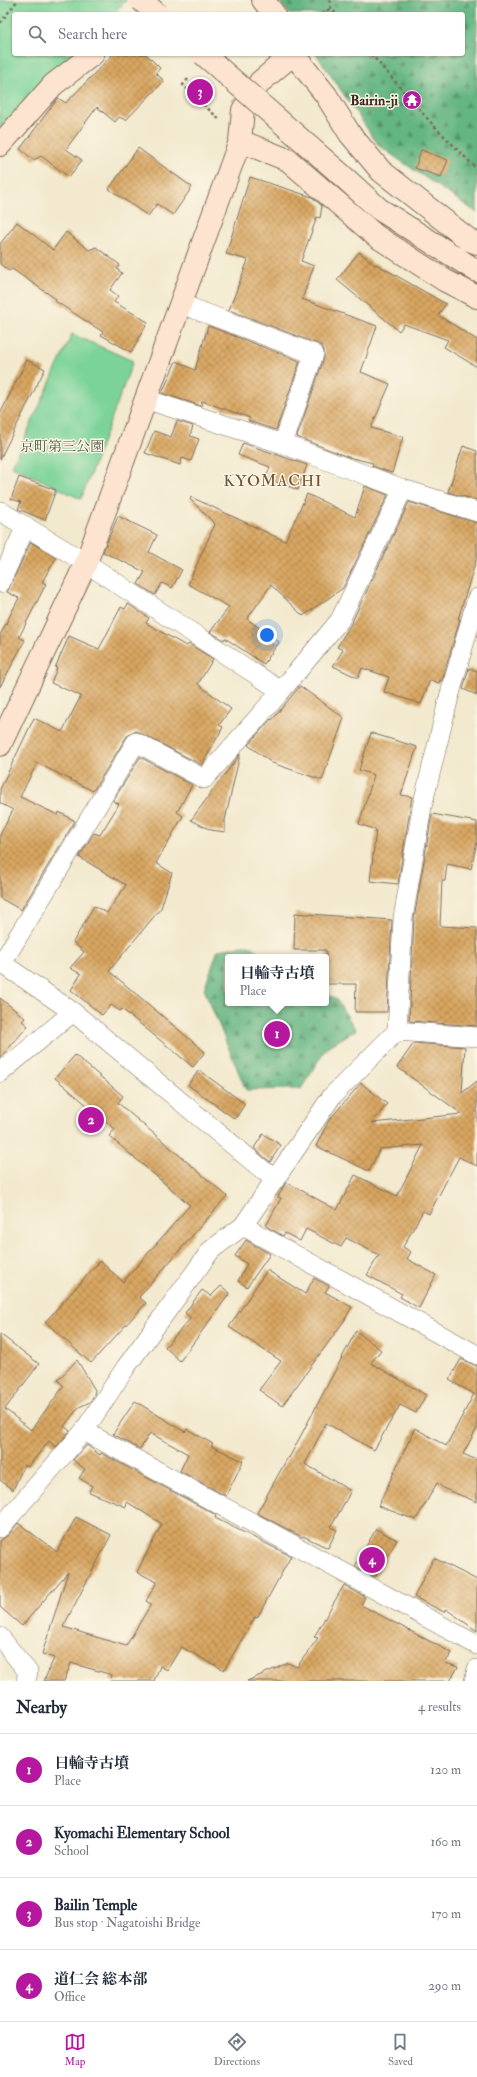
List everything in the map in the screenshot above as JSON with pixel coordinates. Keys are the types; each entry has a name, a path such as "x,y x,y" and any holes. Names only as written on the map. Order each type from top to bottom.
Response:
{"street":[{"path":"141,0 155,12"},
{"path":"139,12 150,0"},
{"path":"262,0 272,12"},
{"path":"0,145 53,85 89,56"},
{"path":"205,56 379,208 477,271"},
{"path":"1,740 86,563 240,141 243,110 260,82 292,56"},
{"path":"296,56 326,95 350,134 381,171 469,240 477,243"},
{"path":"240,141 288,160 376,236 444,280 477,297"},
{"path":"181,304 314,354 283,444"},
{"path":"145,399 283,444 403,490 477,512"},
{"path":"275,1180 73,1012 1,963 136,742 204,779 281,691 340,620 403,490"},
{"path":"0,511 86,563 281,691"},
{"path":"0,583 26,526"},
{"path":"3,1517 84,1431 126,1367 211,1250 243,1226 332,1096 397,1031 403,918 422,807 448,701 477,598"},
{"path":"0,1073 73,1012"},
{"path":"397,1031 477,1037"},
{"path":"243,1226 477,1355"},
{"path":"84,1431 477,1645"},
{"path":"0,1637 28,1672 26,1681"},
{"path":"474,1681 477,1669"}],"path":[{"path":"0,23 18,0"},
{"path":"330,0 331,8 334,12"},
{"path":"325,12 331,8"},
{"path":"373,56 433,124 477,169"},
{"path":"188,79 183,85 224,123"}],"green space":[{"path":"0,0 127,0 115,12 12,12 12,56 71,56 0,129"},
{"name":"Bairin-ji","path":"278,0 477,0 477,213 379,146 317,56 465,56 465,12 287,12"},
{"name":"京町第三公園","path":"72,334 133,361 81,499 12,466"},
{"path":"249,945 262,954 225,954 225,1006 329,1006 329,996 336,999 356,1030 326,1048 301,1089 246,1090 204,989 218,950"}],"building":[{"path":"111,56 148,56 160,68 156,73 164,81 126,120 119,117 115,122 97,107 66,149 82,160 69,177 41,156 34,160 20,149 58,98 66,103"},
{"path":"138,148 192,187 173,215 157,204 148,216 109,189"},
{"path":"421,150 448,160 441,177 415,168"},
{"path":"250,177 312,197 322,206 320,218 317,217 301,261 314,266 302,299 377,326 361,372 390,384 371,428 403,437 392,473 372,466 373,463 348,457 297,437 324,358 323,347 229,310 248,260 226,254"},
{"path":"17,222 53,250 66,232 89,250 96,247 120,265 117,269 122,273 110,290 118,296 114,302 148,322 131,352 101,335 103,332 55,301 56,299 12,269 9,271 0,264 0,244"},
{"path":"359,252 375,265 376,264 446,304 438,315 477,340 477,367 444,347 448,340 404,324 399,331 337,280"},
{"path":"208,326 300,361 276,430 248,421 250,418 202,401 201,406 162,393 176,361 195,370"},
{"path":"27,360 45,369 0,459 0,414"},
{"path":"177,421 193,426 190,436 199,439 191,461 182,458 180,465 145,453 154,431 171,437"},
{"path":"243,443 307,465 298,490 266,478 270,467 238,455"},
{"path":"463,446 477,451 477,500 448,492"},
{"path":"19,477 56,490 45,520 18,509 21,502 11,499"},
{"path":"365,486 388,495 343,588 303,616 271,585 247,619 279,642 264,664 225,638 224,640 210,632 229,607 188,584 215,524 190,499 191,497 285,541 307,494 355,517"},
{"path":"409,502 477,523 477,557 458,619 460,619 442,681 440,680 439,683 430,680 421,704 384,692 389,677 362,668 358,678 333,666 343,650 337,647 351,624"},
{"path":"118,516 157,535 149,552 182,570 172,588 162,583 155,595 138,584 145,572 103,552"},
{"path":"31,542 56,558 42,582 46,584 19,637 25,640 0,687 0,635 19,598 7,592"},
{"path":"128,604 149,618 146,623 186,646 189,644 213,659 198,684 231,709 219,725 223,727 202,765 136,731 127,736 93,791 37,763 20,797 58,815 59,812 75,821 21,910 0,898 0,835 13,810 0,803 0,789 34,718 62,732 81,696 51,683 57,668 55,668 69,636 99,649 121,607 125,609"},
{"path":"469,668 477,671 477,695 463,689"},
{"path":"300,686 344,718 322,780 272,763 248,745 271,719 272,720"},
{"path":"371,733 417,747 401,795 412,797 398,884 370,881 376,830 359,824 374,775 359,770"},
{"path":"240,754 225,820 225,832 211,830 191,820"},
{"path":"140,757 192,785 177,812 183,816 156,863 172,873 161,908 109,971 205,1052 193,1067 122,1009 120,1011 111,1005 102,1015 71,990 81,974 70,968 84,952 73,942 94,906 107,913 126,885 79,857 94,833 100,835 119,804 113,801"},
{"path":"432,814 477,822 477,842 471,869 447,864 445,881 442,881 440,926 477,928 477,1026 409,1021 414,919"},
{"path":"295,913 392,920 387,1012 355,1012 356,984 329,984 329,954 326,954 326,950 294,950"},
{"path":"0,998 25,1018 22,1021 28,1026 0,1058"},
{"path":"414,1043 465,1047 462,1093 477,1081 477,1166 459,1157 429,1214 423,1211 403,1247 411,1252 407,1259 436,1275 419,1308 400,1297 402,1294 367,1275 379,1255 346,1238 341,1247 306,1229 300,1241 285,1233 283,1236 266,1226 281,1198 278,1197 286,1182 337,1210 355,1175 397,1196 423,1145 380,1149 369,1171 316,1146 329,1120 361,1083 387,1104 372,1123 462,1114 397,1067"},
{"path":"75,1055 123,1096 118,1103 227,1196 139,1297 146,1303 91,1363 45,1322 100,1261 123,1282 190,1205 109,1136 115,1129 55,1078"},
{"path":"199,1070 245,1104 235,1119 188,1085"},
{"path":"263,1134 281,1145 270,1162 254,1148"},
{"path":"246,1240 270,1254 247,1287 238,1281 247,1264 235,1256"},
{"path":"267,1270 305,1294 314,1278 329,1286 325,1292 352,1307 344,1321 282,1406 259,1390 281,1361 229,1327"},
{"path":"221,1286 230,1293 180,1361 165,1347 191,1318 185,1313 202,1290 211,1296"},
{"path":"356,1331 381,1350 371,1363 426,1395 416,1413 400,1405 374,1450 326,1423 305,1464 351,1491 331,1527 337,1530 328,1548 303,1536 302,1537 257,1513 288,1457 289,1458"},
{"path":"0,1334 39,1364 5,1409 31,1430 64,1386 58,1380 77,1360 95,1390 90,1402 79,1407 64,1426 70,1431 56,1447 49,1441 28,1467 24,1465 13,1490 0,1480"},
{"path":"461,1359 477,1366 477,1428 463,1454 477,1460 477,1502 445,1489 437,1483 416,1520 378,1506 415,1428 446,1446 474,1394 449,1380"},
{"path":"135,1401 185,1432 187,1429 213,1444 211,1446 243,1461 226,1496 180,1471 188,1454 150,1433 140,1449 113,1434"},
{"path":"87,1445 100,1455 101,1453 216,1515 215,1518 291,1556 257,1618 255,1617 224,1670 181,1647 167,1670 160,1666 154,1681 110,1681 112,1675 71,1663 64,1681 44,1681 54,1658 42,1654 68,1572 22,1626 0,1607 0,1541 8,1535 18,1523 57,1552 76,1517 111,1535 63,1627 126,1646 151,1604 146,1601 157,1582 137,1572 162,1524 127,1502 126,1507 89,1492 92,1486 79,1478 85,1469 73,1460"},
{"path":"376,1529 397,1540 375,1577 355,1566"},
{"path":"434,1558 477,1580 477,1631 446,1609 444,1612 414,1597"},
{"path":"344,1585 365,1597 361,1605 452,1653 445,1663 458,1667 450,1681 247,1681 288,1663 297,1667 318,1638 314,1637"}],"place":[{"name":"Bailin Temple","path":"200,92"},
{"name":"Bairin-ji","path":"412,100"},
{"name":"日輪寺古墳","path":"277,1034"},
{"name":"Kyomachi Elementary School","path":"91,1120"},
{"name":"道仁会 総本部","path":"372,1560"}],"district":[{"name":"KYOMACHI","path":"273,481"}]}
